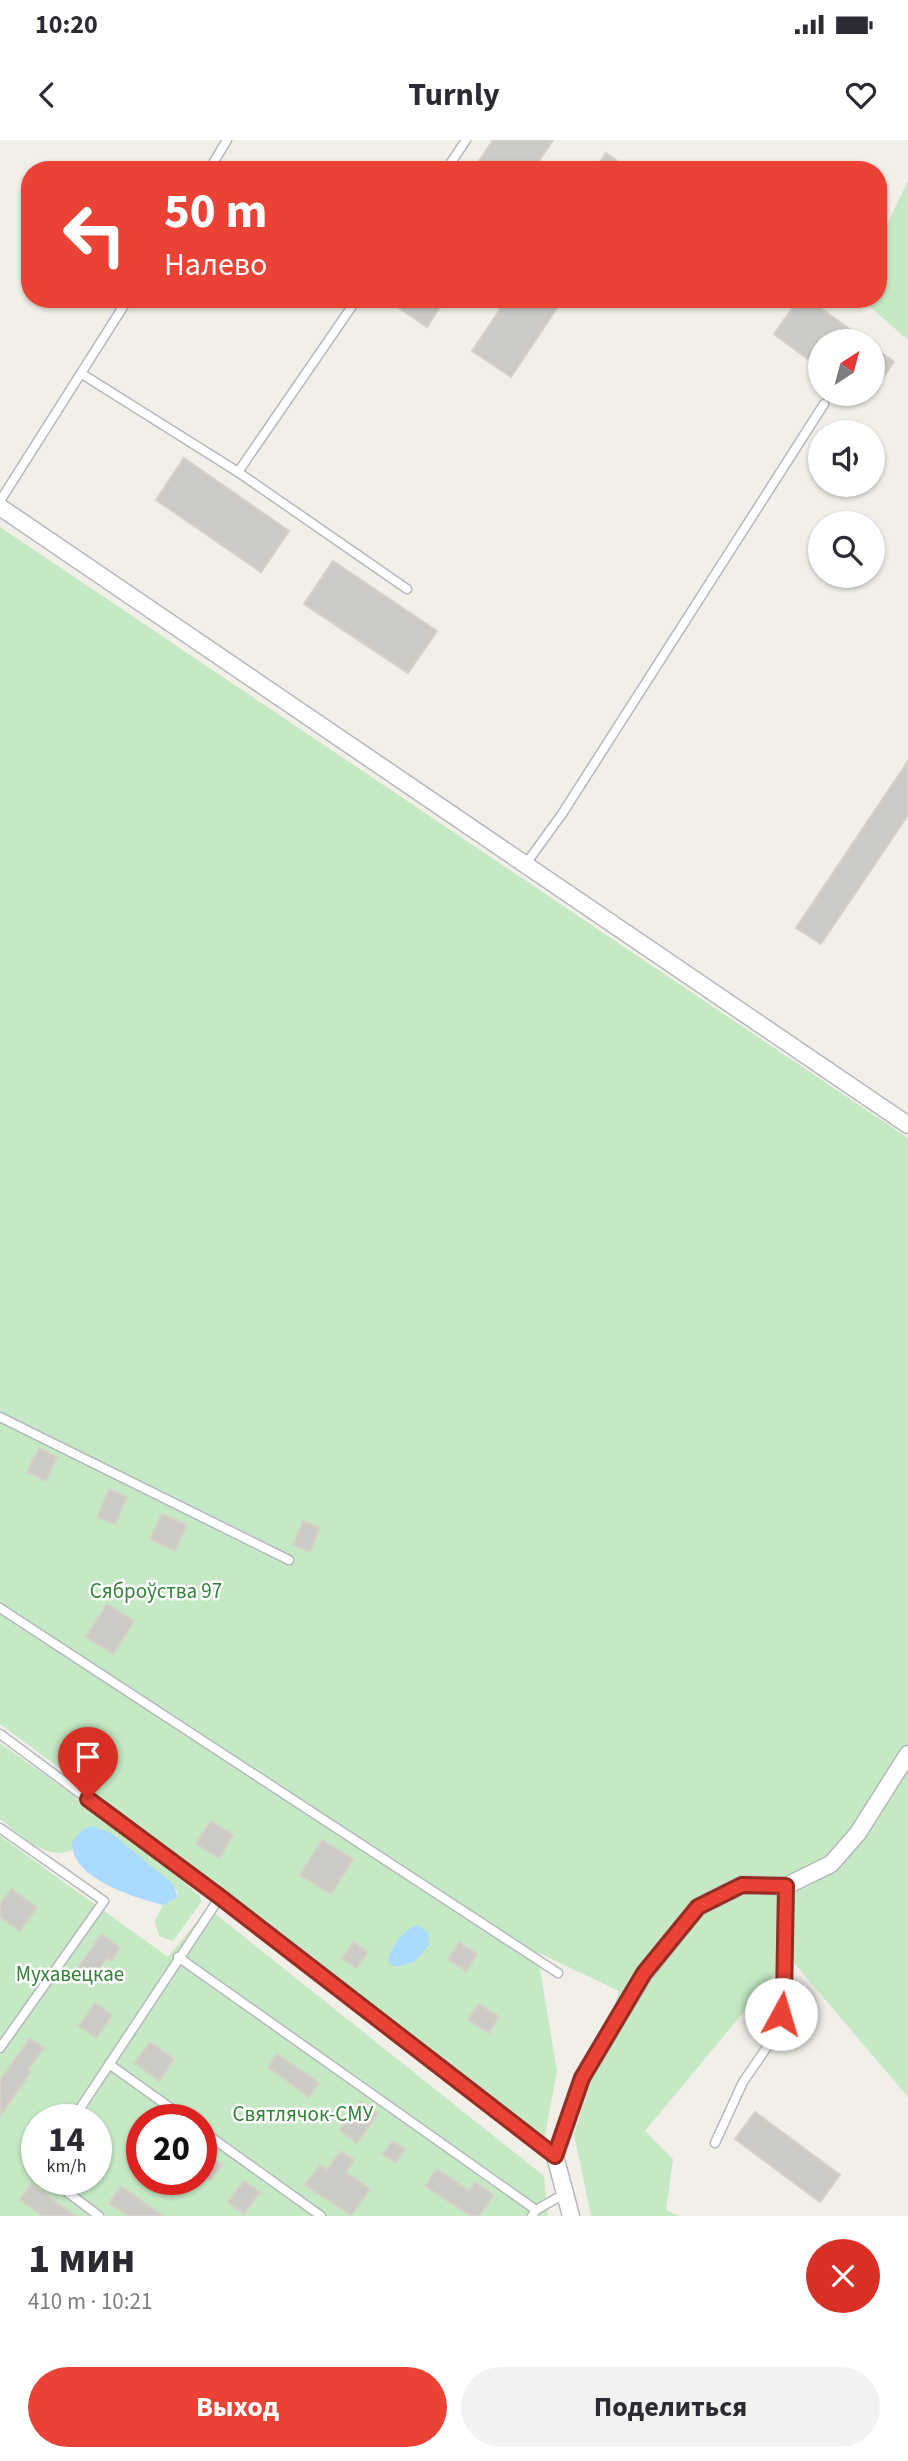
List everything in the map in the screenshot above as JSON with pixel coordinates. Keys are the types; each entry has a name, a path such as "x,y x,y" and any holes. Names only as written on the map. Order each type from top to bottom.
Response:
{"street":[{"path":"0,507 908,1125"},
{"path":"571,2216 555,2156 582,2078 644,1973 698,1907 742,1885 786,1886 831,1864 858,1833 908,1754"}],"lane":[{"path":"214,161 227,140"},
{"path":"452,161 466,140"},
{"path":"0,501 122,308"},
{"path":"238,472 351,308"},
{"path":"82,374 238,472 407,589"},
{"path":"525,865 562,814 823,406"},
{"path":"0,1417 289,1560"},
{"path":"0,1608 558,1973"},
{"path":"0,1734 220,1897 555,2156"},
{"path":"0,1828 104,1901 0,2048"},
{"path":"715,2143 743,2082 778,2031 784,1998 786,1886"},
{"path":"83,2104 220,1897"},
{"path":"178,1957 534,2213 564,2194"},
{"path":"109,2064 165,2104"},
{"path":"217,2141 321,2216"},
{"path":"71,2195 99,2216"}],"green space":[{"path":"908,181 908,340 871,308 887,308 887,224"},
{"name":"Сяброўства 97","path":"0,527 908,1138 908,2097 789,1957 645,2131 673,2159 666,2210 679,2216 591,2216 574,2134 619,1991 537,1952 557,2071 544,2140 214,1882 0,1724"},
{"path":"0,1743 118,1827 200,1896 201,1902 173,1941 159,1936 155,1921 163,1905 178,1897 177,1890 111,1833 72,1842 72,1850 52,1852 34,1845 0,1819"},
{"name":"Святлячок-СМУ","path":"0,1836 168,1957 208,1908 544,2176 548,2216 0,2216"}],"water":[{"path":"92,1826 111,1833 173,1884 178,1897 163,1905 121,1891 93,1876 81,1866 74,1855 72,1842 82,1830"},
{"path":"418,1925 428,1933 429,1945 414,1962 396,1967 388,1962 398,1940"}],"building":[{"path":"493,140 553,140 539,161 479,161"},
{"path":"606,153 617,161 601,161"},
{"path":"399,308 439,308 427,327"},
{"path":"501,308 557,308 511,377 472,351"},
{"path":"793,308 820,308 849,329 808,329 808,359 774,334"},
{"path":"886,356 894,362 886,373"},
{"path":"184,458 289,531 261,572 156,500"},
{"path":"333,561 437,631 408,673 304,604"},
{"path":"908,761 908,815 821,944 796,928"},
{"path":"39,1448 57,1457 46,1481 27,1472"},
{"path":"109,1489 127,1497 115,1524 97,1517"},
{"path":"162,1514 187,1525 175,1551 150,1539"},
{"path":"303,1521 320,1528 310,1552 293,1545"},
{"path":"107,1604 134,1621 113,1654 86,1637"},
{"path":"211,1821 233,1835 219,1858 196,1844"},
{"path":"322,1840 353,1859 331,1894 300,1875"},
{"path":"11,1889 37,1907 20,1931 0,1917 0,1904"},
{"path":"102,1934 120,1948 111,1961 107,1958 91,1980 76,1970"},
{"path":"354,1942 368,1952 356,1968 342,1958"},
{"path":"459,1942 477,1954 466,1971 448,1959"},
{"path":"95,2003 112,2015 96,2038 79,2026"},
{"path":"479,2004 499,2017 489,2033 468,2020"},
{"path":"30,2038 44,2048 28,2070 31,2072 0,2116 0,2080"},
{"path":"150,2042 174,2059 159,2081 135,2063"},
{"path":"277,2054 319,2083 309,2097 268,2067"},
{"path":"360,2101 378,2113 357,2143 340,2130"},
{"path":"755,2112 840,2175 820,2202 735,2139"},
{"path":"393,2141 405,2149 395,2163 383,2154"},
{"path":"341,2151 354,2160 346,2172 370,2189 351,2215 305,2185 320,2165 327,2170"},
{"path":"437,2169 469,2191 475,2182 494,2195 479,2216 471,2216 425,2186"},
{"path":"244,2181 260,2192 244,2214 228,2202"},
{"path":"121,2186 126,2190 126,2195 134,2195 163,2216 128,2216 109,2203"},
{"path":"23,2195 46,2195 75,2216 43,2216 20,2200"}],"route":[{"path":"88,1799 220,1897 555,2156 582,2078 644,1973 698,1907 742,1885 786,1886 784,1998 781,2014"}],"park label":[{"name":"Мухавецкае","path":"70,1974"}]}
